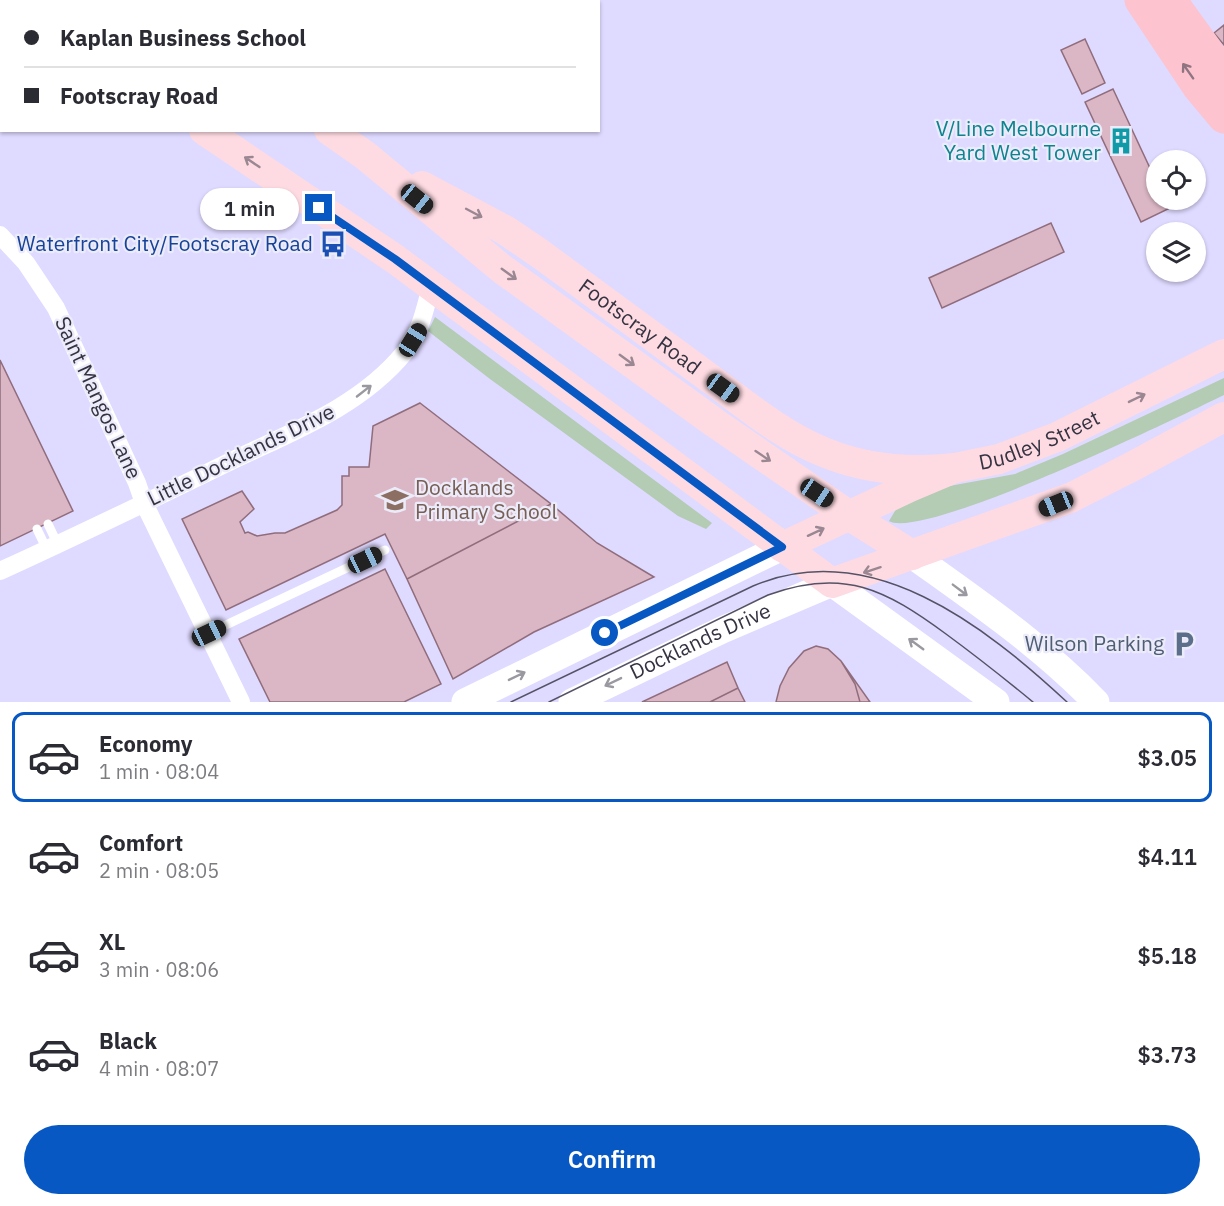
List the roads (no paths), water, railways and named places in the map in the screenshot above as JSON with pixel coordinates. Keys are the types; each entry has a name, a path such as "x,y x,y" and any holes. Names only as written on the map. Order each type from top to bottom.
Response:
{"highway":[{"path":"1141,0 1198,87 1224,117"},
{"path":"1170,0 1224,75"}],"main road":[{"path":"207,132 395,259 832,583 1070,498 1224,417"},
{"name":"Footscray Road","path":"332,132 366,156 502,269 715,423 850,516 912,555"},
{"name":"Footscray Road","path":"366,156 505,230 768,421 812,447 874,468 916,471 955,468"},
{"name":"Dudley Street","path":"782,547 955,468 999,459 1058,437 1224,354"}],"street":[{"name":"Saint Mangos Lane","path":"0,235 26,263 56,308 137,483 144,503 241,702"},
{"name":"Little Docklands Drive","path":"0,571 327,414 358,396 382,377 405,352 420,328 431,286"},
{"path":"465,702 782,547"},
{"path":"912,555 1020,633 1067,673 1096,702"},
{"path":"832,583 996,702"},
{"name":"Docklands Drive","path":"572,702 722,630 832,583"}],"lane":[{"path":"48,524 53,547"},
{"path":"37,529 53,547"},
{"path":"209,633 385,550"}],"tram line":[{"path":"511,702 753,586 797,574 840,572 883,581 924,597 963,619 1000,645 1067,702"},
{"path":"549,702 768,595 819,583 842,583 863,588 904,605 957,642 1033,702"}],"place":[{"name":"V/Line Melbourne Yard West Tower","path":"1121,141"},
{"name":"Waterfront City/Footscray Road","path":"333,244"},
{"name":"Docklands Primary School","path":"395,500"},
{"name":"Wilson Parking","path":"1184,644"}]}
